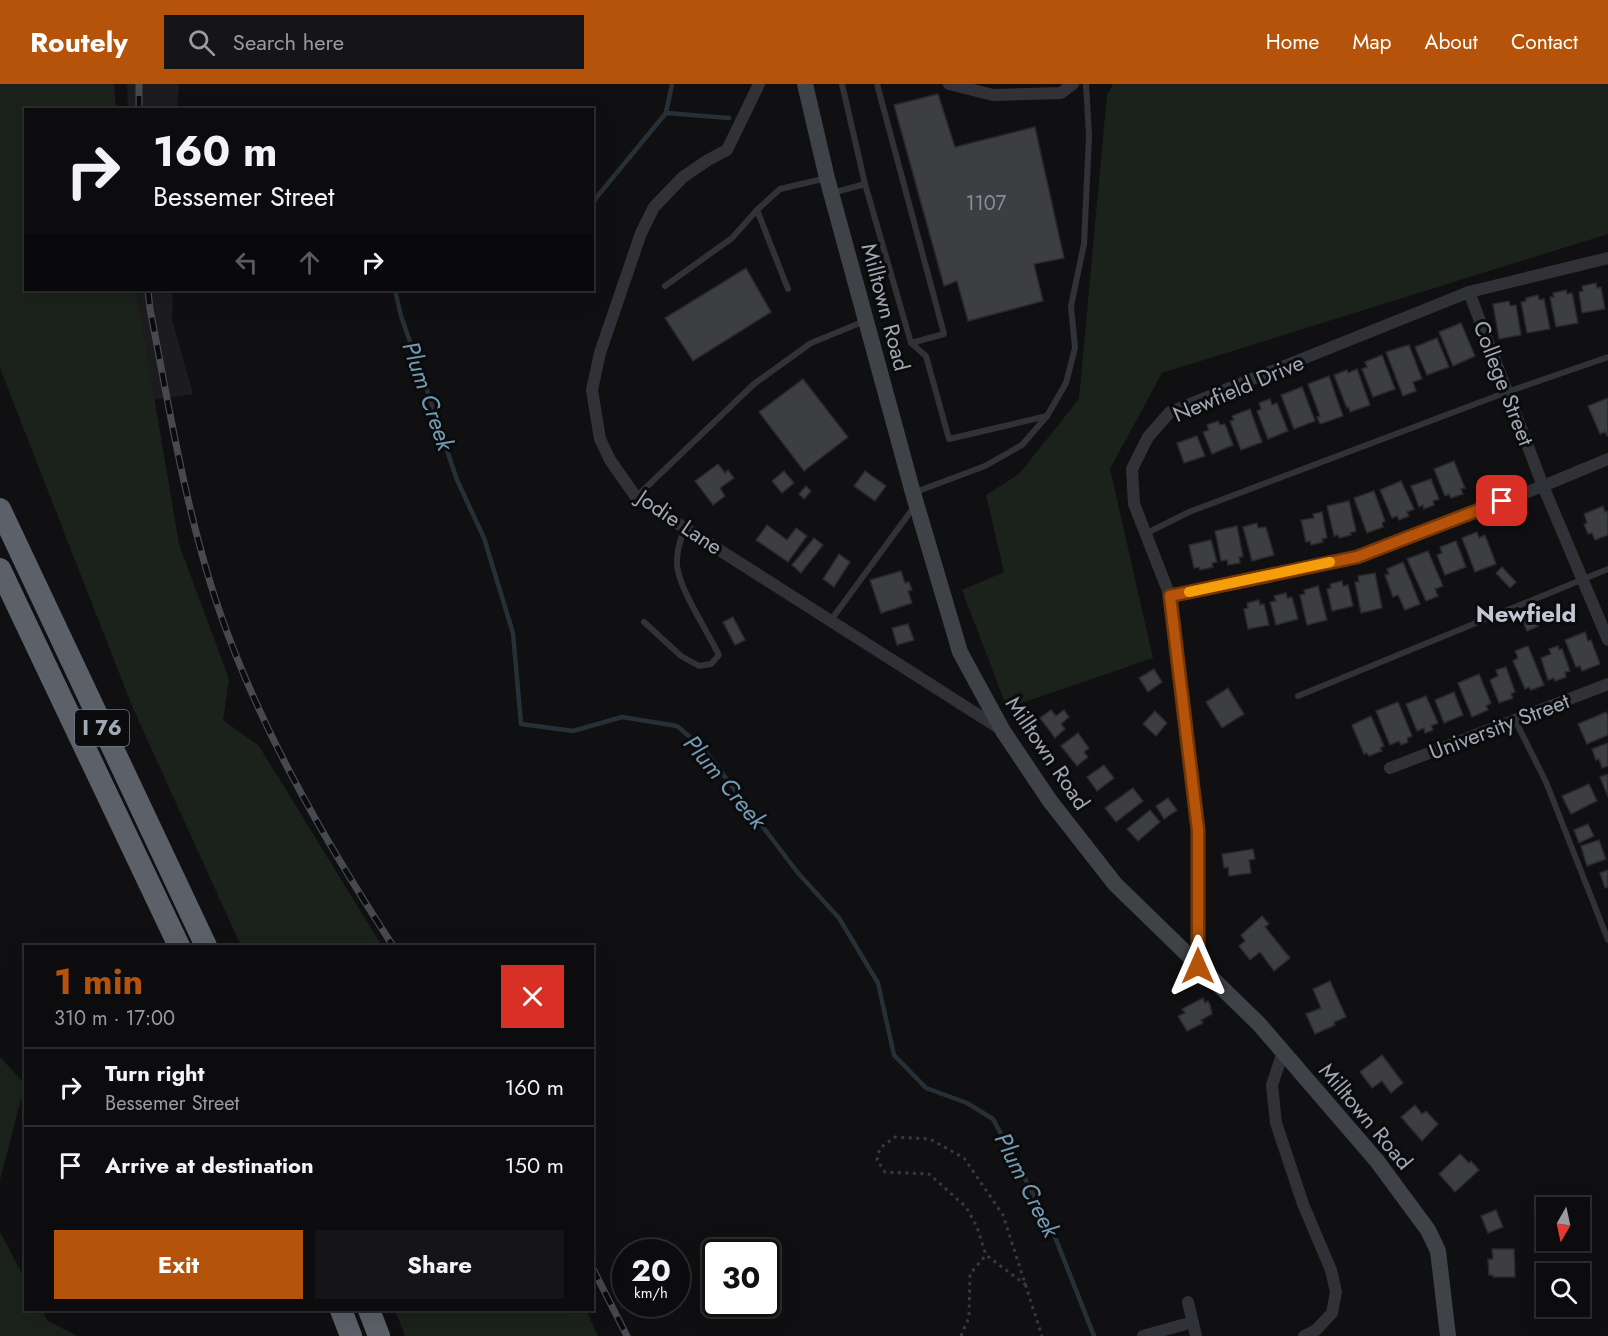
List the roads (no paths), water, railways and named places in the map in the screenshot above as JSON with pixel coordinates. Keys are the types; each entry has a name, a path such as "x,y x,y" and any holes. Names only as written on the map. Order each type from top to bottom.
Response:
{"highway":[{"name":"I 76","path":"0,509 206,945"},
{"name":"I 76","path":"0,569 178,945"},
{"path":"341,1311 351,1336"},
{"path":"369,1311 379,1336"}],"street":[{"name":"Jodie Lane","path":"759,84 727,150 682,177 654,207 641,233 600,353 591,390 600,440 610,460 636,497 1003,730"},
{"name":"Milltown Road","path":"805,84 914,499 960,652 1003,730 1050,801 1115,884 1258,1024 1377,1161 1428,1230 1438,1251 1448,1336"},
{"path":"949,84 993,95 1061,93 1073,84"},
{"name":"Newfield Drive","path":"1198,966 1198,830 1170,596 1134,504 1131,469 1148,437 1170,412 1469,292 1608,258"},
{"name":"College Street","path":"1469,292 1543,486 1608,640"},
{"path":"1170,596 1357,557 1608,459"},
{"name":"University Street","path":"1390,768 1608,684"},
{"path":"1282,1052 1272,1085 1276,1123 1304,1204 1332,1270 1336,1292 1332,1312 1319,1333 1304,1336"},
{"path":"1188,1302 1196,1336"},
{"path":"1143,1336 1193,1322"}],"lane":[{"path":"842,84 865,184 910,343 926,356 949,440 1047,416"},
{"path":"877,84 944,334 910,343"},
{"path":"831,620 914,499 995,461 1022,445 1047,416 1066,383 1075,348 1071,306 1084,244 1089,148 1086,84"},
{"path":"665,286 732,238 780,189 865,184"},
{"path":"757,210 788,289"},
{"path":"636,497 754,384 811,343 866,321"},
{"path":"1145,534 1190,512 1507,392 1608,357"},
{"path":"644,622 681,656 699,666 711,664 719,655 682,585 677,566 679,543 685,527"},
{"path":"1298,696 1608,569"},
{"path":"1515,720 1546,782 1608,940"}],"waterway":[{"name":"Plum Creek","path":"594,202 666,113 672,84"},
{"path":"666,113 729,118"},
{"name":"Plum Creek","path":"395,291 401,316 457,480 484,538 513,633 521,724 573,731 622,717 677,726 703,748 798,873 839,918 878,983 894,1055 926,1088 967,1103 993,1119 1052,1229 1094,1336"}],"railway":[{"path":"139,84 139,108"},
{"path":"148,291 178,456 195,529 216,601 233,647 251,692 294,779 317,822 392,945"},
{"path":"594,1271 627,1336"}],"district":[{"name":"Newfield","path":"1526,614"}]}
